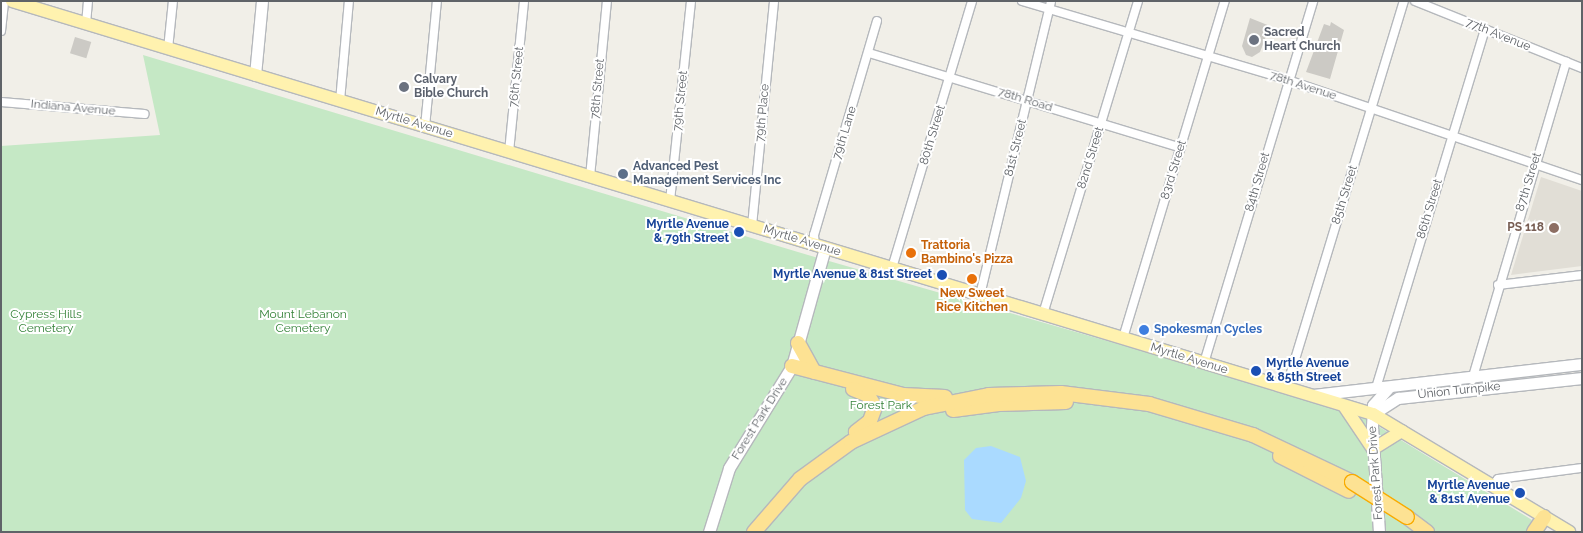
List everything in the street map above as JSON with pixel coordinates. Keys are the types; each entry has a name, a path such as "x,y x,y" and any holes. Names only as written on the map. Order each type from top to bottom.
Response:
{"highway":[{"path":"798,343 814,372"},
{"path":"791,369 814,372 909,397 1045,392 1149,404 1253,435 1350,486 1406,525 1427,532"},
{"path":"754,532 816,465 868,424 874,404 862,391 791,369"},
{"path":"816,465 894,419 975,396"},
{"path":"766,532 811,483 862,446 929,416 999,404 1073,403 1171,419 1264,449 1350,486"},
{"path":"1534,532 1544,517"}],"main road":[{"name":"Myrtle Avenue","path":"12,1 1373,414 1569,532"},
{"path":"254,75 262,1"},
{"name":"Forest Park Drive","path":"709,532 729,468 791,369 820,246"},
{"name":"Union Turnpike","path":"1373,414 1398,398 1582,364"},
{"name":"Union Turnpike","path":"1310,396 1389,387 1582,378"},
{"path":"1373,414 1373,405 1389,387"},
{"path":"1344,406 1373,448 1402,431"},
{"name":"Forest Park Drive","path":"1373,414 1373,448 1379,532"}],"street":[{"path":"1,31 4,1"},
{"path":"86,24 88,1"},
{"path":"168,49 173,1"},
{"path":"340,101 350,1"},
{"path":"425,127 437,1"},
{"name":"76th Street","path":"509,152 524,1"},
{"name":"78th Street","path":"590,177 606,1"},
{"name":"79th Street","path":"670,201 691,1"},
{"name":"79th Place","path":"752,226 774,1"},
{"name":"80th Street","path":"892,268 972,1"},
{"name":"78th Avenue","path":"1022,1 1051,5 1128,35 1288,80 1582,180"},
{"name":"82nd Street","path":"1043,314 1138,1"},
{"name":"83rd Street","path":"1123,338 1225,1"},
{"name":"84th Street","path":"1204,363 1313,1"},
{"name":"85th Street","path":"1286,389 1404,1"},
{"name":"77th Avenue","path":"1415,1 1582,68"},
{"name":"81st Street","path":"980,295 1051,5"},
{"name":"79th Lane","path":"820,246 814,235 877,22"},
{"name":"86th Street","path":"1376,388 1485,30"},
{"name":"78th Road","path":"869,54 1181,148"},
{"name":"87th Street","path":"1472,384 1498,285 1566,62"},
{"name":"Indiana Avenue","path":"1,102 144,114"},
{"path":"1498,285 1582,275"},
{"path":"1492,486 1498,478 1582,468"}],"shaded area":[{"name":"PS 118","path":"1541,177 1582,191 1582,266 1511,275"}],"green space":[{"name":"Mount Lebanon Cemetery","path":"143,55 808,255 1285,392 1368,420 1532,520 1529,525 1539,532 1,532 1,146 160,135"}],"water":[{"path":"991,446 1020,457 1026,481 1021,498 1001,523 972,519 965,510 964,460 976,448"}],"building":[{"name":"Sacred Heart Church","path":"1250,18 1270,26 1260,52 1252,57 1246,55 1242,46"},
{"path":"1331,22 1344,30 1330,79 1306,72 1324,24 1330,26"},
{"path":"75,37 91,42 86,58 70,53"}],"place":[{"name":"Sacred Heart Church","path":"1254,40"},
{"name":"Calvary Bible Church","path":"404,87"},
{"name":"Advanced Pest Management Services Inc","path":"623,174"},
{"name":"PS 118","path":"1554,228"},
{"name":"Myrtle Avenue & 79th Street","path":"739,232"},
{"name":"Trattoria Bambino's Pizza","path":"911,253"},
{"name":"Myrtle Avenue & 81st Street","path":"942,275"},
{"name":"New Sweet Rice Kitchen","path":"972,279"},
{"name":"Spokesman Cycles","path":"1144,330"},
{"name":"Myrtle Avenue & 85th Street","path":"1256,371"},
{"name":"Myrtle Avenue & 81st Avenue","path":"1520,493"}],"park label":[{"name":"Cypress Hills Cemetery","path":"46,322"},
{"name":"Forest Park","path":"881,406"}]}
